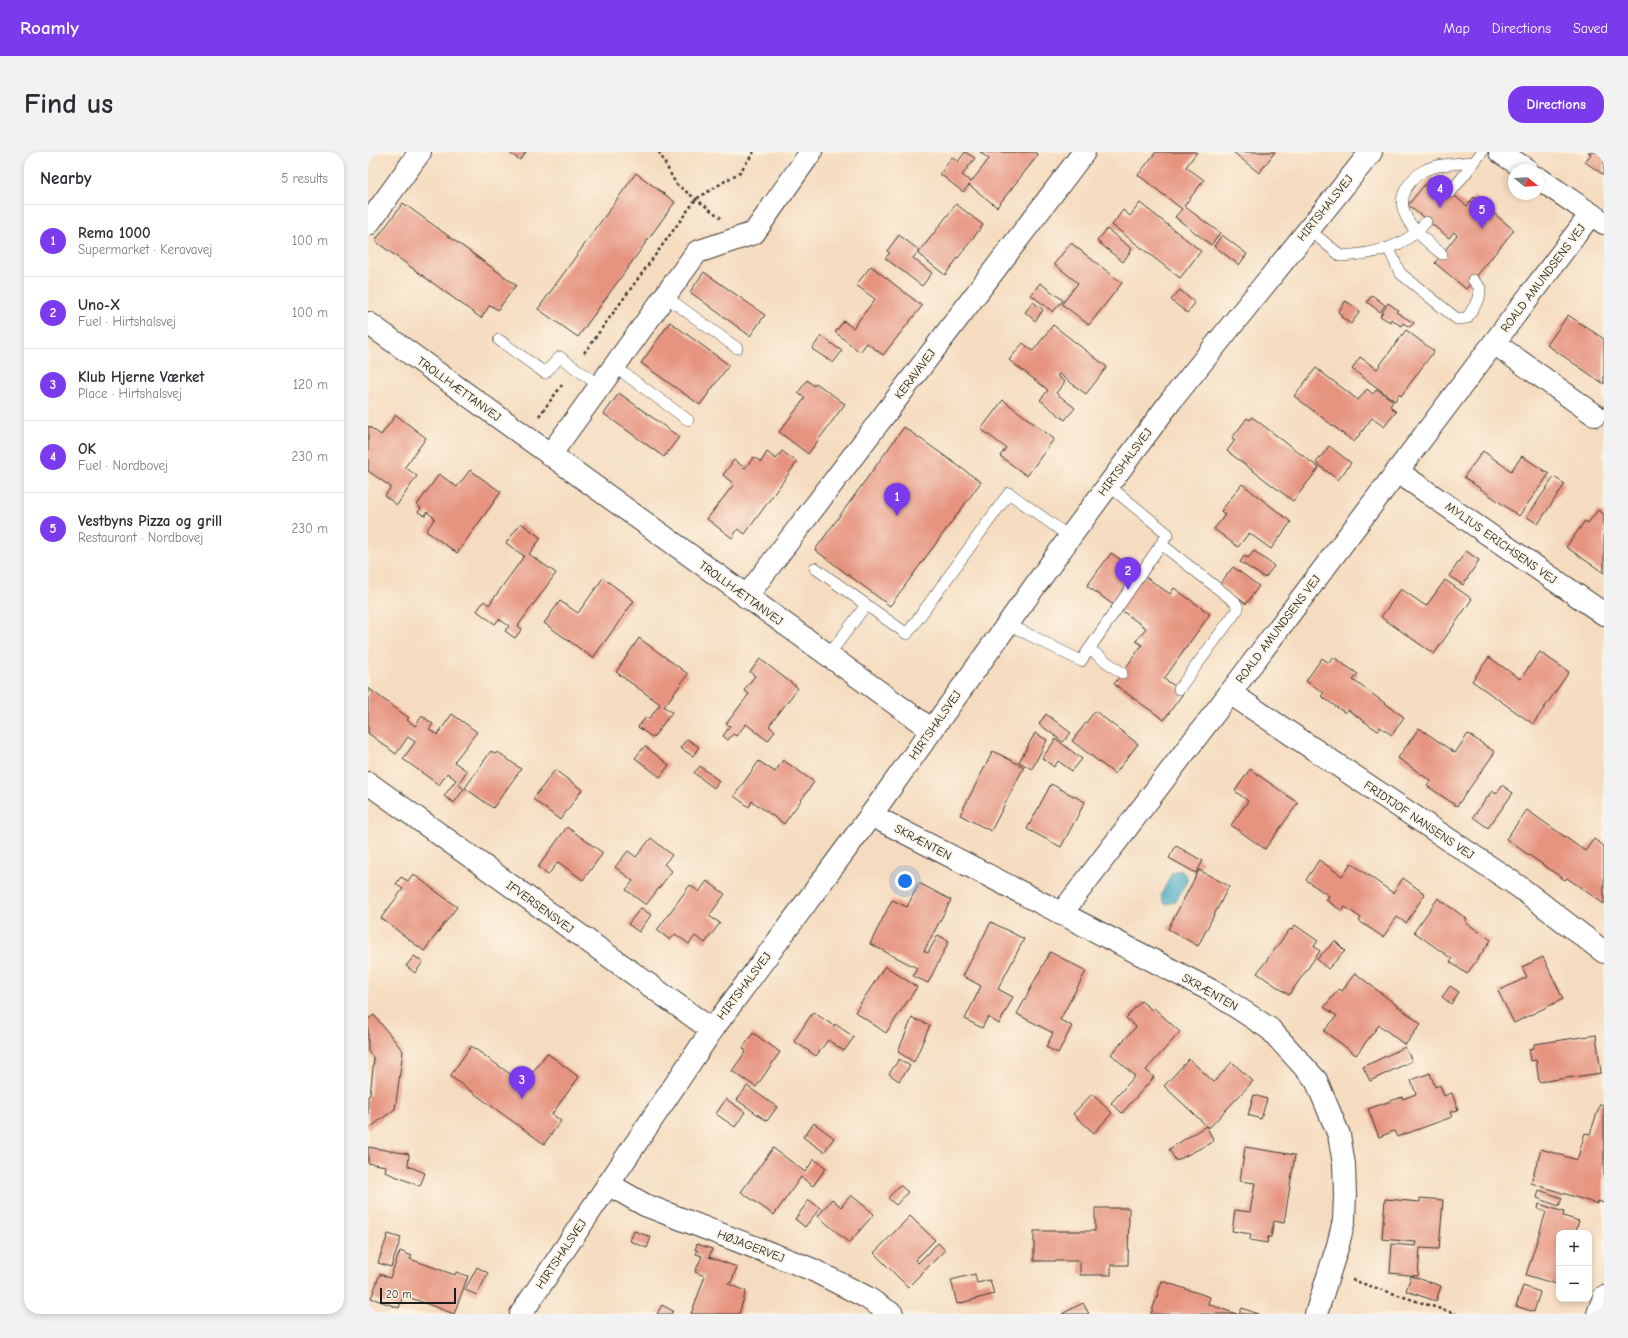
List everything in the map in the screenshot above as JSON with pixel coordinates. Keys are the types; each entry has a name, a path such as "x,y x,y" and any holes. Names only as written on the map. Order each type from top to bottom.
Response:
{"street":[{"path":"368,224 420,152"},
{"path":"550,455 697,252 754,233 812,152"},
{"name":"KERAVAVEJ","path":"746,597 1084,152"},
{"name":"HIRTSHALSVEJ","path":"521,1314 712,1030 872,815 1108,485 1170,402 1371,152"},
{"path":"1500,152 1517,164"},
{"path":"1544,182 1598,218"},
{"name":"ROALD AMUNDSENS VEJ","path":"1060,914 1398,472 1494,343 1598,218"},
{"name":"TROLLHÆTTANVEJ","path":"368,323 932,730"},
{"name":"ROALD AMUNDSENS VEJ","path":"1494,343 1594,414"},
{"name":"MYLIUS ERICHSENS VEJ","path":"1398,472 1604,614"},
{"name":"FRIDTJOF NANSENS VEJ","path":"1230,693 1518,886 1604,952"},
{"name":"IFVERSENSVEJ","path":"368,783 712,1030"},
{"name":"SKRÆNTEN","path":"872,815 1060,914 1212,991 1270,1029 1316,1080 1339,1135 1344,1164 1344,1220 1330,1273 1316,1314"},
{"name":"HØJAGERVEJ","path":"608,1184 645,1205 811,1269 866,1297 892,1314"},
{"path":"1598,1314 1604,1297"}],"lane":[{"path":"1450,192 1482,152"},
{"path":"1442,254 1417,233 1403,211 1403,196 1411,181 1425,170 1443,165 1474,162"},
{"path":"1308,229 1342,256 1365,254 1389,249 1417,233 1426,222"},
{"path":"1389,249 1400,272 1457,319 1467,318 1479,299 1480,288 1473,280"},
{"path":"665,296 737,348"},
{"path":"499,340 545,373 560,357 600,386"},
{"path":"614,366 688,420"},
{"path":"1008,624 1081,661 1168,534 1108,485"},
{"path":"814,568 907,634 1009,493 1070,537"},
{"path":"1161,544 1235,602 1238,610 1179,689"},
{"path":"828,656 866,604"},
{"path":"1089,649 1122,673"}],"path":[{"path":"659,152 676,184 726,221 737,239"},
{"path":"524,436 696,199 740,172 754,152"},
{"path":"1330,1273 1456,1314"}],"water":[{"path":"1180,870 1187,876 1187,881 1176,902 1167,904 1164,903 1161,895 1172,873"}],"building":[{"path":"508,152 526,152 520,160"},
{"path":"965,152 975,158 962,175 971,182 989,159 980,152 1035,152 1038,155 997,207 969,185 963,192 940,174 952,157 958,162"},
{"path":"1156,152 1197,152 1186,167 1204,180 1184,206 1220,233 1211,245 1175,217 1182,209 1138,175"},
{"path":"1233,152 1275,152 1259,173"},
{"path":"1588,152 1604,152 1604,175 1585,162 1591,154"},
{"path":"636,173 675,202 578,337 538,309"},
{"path":"1431,177 1467,206 1474,197 1514,230 1466,289 1435,263 1457,235 1454,232 1449,238 1408,205"},
{"path":"403,203 516,285 498,310 490,305 481,318 375,241"},
{"path":"1140,203 1201,251 1180,278 1112,225 1123,210 1130,216"},
{"path":"956,204 983,225 945,275 918,254"},
{"path":"1107,229 1132,249 1123,262 1097,241"},
{"path":"899,235 919,250 913,258 932,273 922,286 885,258 890,253 887,251"},
{"path":"1222,235 1247,254 1239,265 1214,246"},
{"path":"1071,243 1122,283 1089,325 1062,304 1078,283 1054,264"},
{"path":"871,266 922,306 883,355 867,343 860,352 835,332 844,321 853,328 875,299 856,285"},
{"path":"704,272 765,315 750,336 690,292"},
{"path":"1040,283 1063,300 1053,312 1031,295"},
{"path":"1180,290 1195,303 1187,313 1171,300"},
{"path":"1372,295 1385,305 1380,312 1367,302"},
{"path":"1346,301 1360,311 1351,324 1341,317 1342,315 1338,312"},
{"path":"1033,302 1043,310 1035,321 1025,312"},
{"path":"1388,303 1398,310 1396,312 1414,323 1410,327 1403,323 1401,326 1391,319 1390,322 1380,316"},
{"path":"1568,315 1604,339 1604,384 1547,345"},
{"path":"670,322 729,365 700,405 641,363"},
{"path":"1053,325 1107,367 1086,394 1059,374 1057,376 1065,382 1056,393 1075,408 1065,420 1040,400 1048,390 1009,360 1023,343 1033,351"},
{"path":"1406,330 1434,351 1401,396 1399,394 1395,401 1352,369 1360,357 1377,369"},
{"path":"821,336 842,351 833,363 812,349"},
{"path":"1316,368 1358,400 1367,389 1373,394 1377,389 1393,401 1390,406 1396,412 1384,427 1372,418 1354,442 1294,396"},
{"path":"807,380 814,386 816,383 845,404 808,454 779,432 805,398 798,393"},
{"path":"619,393 679,437 664,457 604,414"},
{"path":"1003,400 1054,439 1027,476 1000,456 1006,448 981,429"},
{"path":"396,415 426,438 405,467 417,476 397,505 385,496 391,487 368,471 368,426 381,435"},
{"path":"1252,417 1319,468 1293,501 1227,451 1235,440 1232,438 1247,418 1250,420"},
{"path":"904,427 981,482 890,606 815,550"},
{"path":"1329,446 1351,463 1338,480 1316,463"},
{"path":"782,451 797,462 745,534 738,529 732,538 707,519 734,484 723,475 734,460 745,468 754,457 761,462 767,452 776,459"},
{"path":"1483,451 1511,471 1522,456 1549,474 1519,516 1464,477"},
{"path":"470,470 501,492 457,553 426,531 435,518 427,512 425,516 418,512 421,508 417,505 439,474 457,487"},
{"path":"1554,477 1565,484 1538,524 1527,517"},
{"path":"1242,484 1291,522 1271,549 1249,533 1238,547 1214,529 1225,515 1221,511"},
{"path":"1598,510 1604,514 1604,573 1566,547 1585,521 1588,523"},
{"path":"521,523 541,538 529,554 556,573 518,626 522,629 515,638 505,631 509,626 499,619 495,624 477,611 484,601 489,605 524,556 506,543"},
{"path":"1254,551 1274,566 1265,578 1240,562 1244,556 1248,558"},
{"path":"1466,551 1479,560 1463,585 1449,576"},
{"path":"1111,553 1170,594 1174,588 1210,614 1164,679 1184,692 1164,720 1114,684 1142,645 1136,641 1146,628 1087,586"},
{"path":"1233,567 1259,586 1246,604 1220,584"},
{"path":"603,578 634,601 593,658 544,623 560,601 578,613"},
{"path":"1445,580 1472,599 1434,654 1381,617 1401,589 1426,606"},
{"path":"639,638 688,674 664,707 672,712 653,738 638,727 646,717 649,719 660,704 616,672"},
{"path":"1540,652 1569,672 1533,724 1472,681 1489,657 1520,679"},
{"path":"1333,657 1358,674 1353,680 1404,717 1392,735 1380,727 1378,731 1348,710 1345,713 1321,696 1324,693 1306,681 1322,658 1329,663"},
{"path":"760,659 798,688 769,726 775,731 768,741 746,724 736,736 733,734 728,740 723,736 730,726 726,724 749,694 744,690 755,676 750,672"},
{"path":"368,688 409,718 407,720 415,726 422,716 433,724 429,729 437,735 452,714 477,732 454,762 467,771 458,784 464,789 454,803 444,796 456,780 447,773 439,785 403,759 415,742 408,737 396,754 368,733"},
{"path":"1095,711 1138,744 1115,774 1072,741"},
{"path":"1046,714 1071,733 1063,742 1039,724"},
{"path":"1419,728 1455,753 1468,734 1495,752 1457,806 1427,786 1431,781 1398,758"},
{"path":"1035,733 1047,740 1032,769 1019,762"},
{"path":"687,739 699,747 693,756 680,748"},
{"path":"1056,739 1082,759 1072,771 1058,761 1054,767 1042,758"},
{"path":"645,746 669,765 660,777 635,758"},
{"path":"491,751 495,754 498,752 521,769 493,808 465,788"},
{"path":"993,751 1024,767 991,831 960,815"},
{"path":"783,760 814,782 784,824 752,801 749,807 734,796 759,761 775,772"},
{"path":"700,766 719,781 714,788 694,773"},
{"path":"1250,769 1298,803 1265,849 1231,825 1248,801 1235,791"},
{"path":"555,770 582,790 560,820 533,799"},
{"path":"1051,784 1085,802 1061,847 1027,829"},
{"path":"1502,785 1513,793 1488,828 1473,817 1492,791 1496,794"},
{"path":"1527,810 1585,851 1594,839 1604,846 1604,904 1567,878 1565,880 1506,839"},
{"path":"567,827 603,853 583,880 558,862 548,875 538,867"},
{"path":"651,838 672,855 664,864 672,871 646,905 626,890 633,881 615,867 628,851 636,857"},
{"path":"1176,846 1203,861 1196,873 1169,858"},
{"path":"1319,860 1342,876 1351,863 1393,893 1403,878 1425,894 1406,923 1397,917 1383,937 1359,921 1361,918 1345,907 1342,911 1326,900 1329,896 1306,880"},
{"path":"1199,870 1229,886 1198,946 1168,929"},
{"path":"413,874 457,907 424,951 381,918 403,889 396,884 401,877 408,881"},
{"path":"707,881 725,894 709,916 720,923 705,943 695,936 689,944 675,934 670,940 657,930 690,885 699,892"},
{"path":"919,883 951,900 924,951 928,953 938,935 949,941 928,983 913,976 917,968 870,944 892,900 907,907"},
{"path":"1438,898 1467,919 1465,922 1491,940 1467,974 1450,962 1452,959 1414,932"},
{"path":"641,908 651,915 639,932 628,924"},
{"path":"991,922 1024,939 998,989 1013,997 999,1024 988,1017 982,1028 965,1019 981,986 963,976"},
{"path":"1295,925 1318,941 1314,946 1320,951 1289,995 1257,973 1290,929 1292,930"},
{"path":"1335,941 1345,951 1328,969 1317,959"},
{"path":"1050,952 1086,971 1060,1020 1072,1026 1058,1053 1046,1047 1053,1033 1017,1014"},
{"path":"414,956 423,962 415,973 406,966"},
{"path":"1543,957 1563,999 1514,1023 1498,991 1527,977 1522,967"},
{"path":"885,966 917,987 886,1033 855,1012"},
{"path":"1355,973 1421,1024 1405,1045 1379,1025 1356,1055 1324,1031 1337,1016 1324,1007 1339,989 1342,991"},
{"path":"1450,986 1459,992 1451,1004 1442,997"},
{"path":"1141,1001 1152,1010 1154,1008 1180,1032 1146,1070 1154,1077 1122,1113 1111,1103 1135,1076 1111,1054 1136,1027 1126,1018"},
{"path":"813,1012 834,1026 835,1024 854,1037 844,1051 828,1040 816,1056 794,1041"},
{"path":"374,1015 403,1051 395,1109 368,1129 368,1096 370,1095 374,1059 368,1051 368,1019"},
{"path":"912,1018 930,1025 914,1062 898,1052"},
{"path":"753,1033 780,1052 756,1087 732,1071 746,1051 743,1048"},
{"path":"1596,1035 1601,1073 1539,1082 1536,1060 1531,1061 1529,1049 1534,1048 1534,1044"},
{"path":"471,1046 524,1084 547,1053 579,1077 552,1114 561,1121 544,1144 450,1076"},
{"path":"1405,1047 1412,1061 1370,1081 1363,1067"},
{"path":"899,1059 910,1066 899,1081 889,1074"},
{"path":"1189,1059 1214,1082 1232,1062 1253,1081 1209,1128 1164,1086"},
{"path":"1430,1073 1435,1087 1440,1085 1444,1096 1452,1093 1458,1110 1450,1112 1452,1117 1397,1137 1394,1131 1379,1137 1368,1109 1402,1097 1403,1099 1416,1094 1411,1080"},
{"path":"747,1086 777,1107 767,1121 737,1100"},
{"path":"1092,1094 1112,1113 1094,1133 1073,1114"},
{"path":"1254,1095 1267,1099 1261,1119 1248,1115"},
{"path":"726,1099 745,1112 735,1127 716,1114"},
{"path":"1600,1104 1604,1105 1604,1203 1598,1201 1597,1204 1531,1183 1541,1149 1577,1160 1585,1133 1590,1134"},
{"path":"814,1123 834,1138 824,1152 803,1137"},
{"path":"1206,1126 1214,1141 1176,1161 1169,1149"},
{"path":"368,1147 409,1154 408,1166 425,1173 420,1186 385,1172 386,1166 368,1163"},
{"path":"1245,1147 1295,1155 1284,1223 1274,1221 1271,1237 1268,1237 1267,1243 1250,1240 1251,1234 1232,1231 1235,1210 1250,1212 1255,1183 1240,1181"},
{"path":"773,1148 805,1172 814,1159 826,1168 813,1186 801,1177 774,1215 741,1192"},
{"path":"900,1185 908,1192 896,1205 888,1198"},
{"path":"1539,1190 1562,1198 1559,1206 1537,1198"},
{"path":"851,1195 874,1214 849,1243 818,1216 832,1199 841,1207"},
{"path":"1420,1198 1443,1200 1439,1249 1420,1248 1418,1276 1390,1273 1392,1244 1415,1246 1416,1242 1382,1239 1385,1199 1420,1202"},
{"path":"809,1200 820,1208 805,1227 795,1219"},
{"path":"1539,1204 1564,1212 1563,1216 1579,1221 1576,1230 1556,1230 1556,1284 1526,1275 1546,1212 1538,1209"},
{"path":"1095,1208 1129,1208 1128,1265 1111,1265 1111,1275 1080,1275 1080,1261 1034,1261 1034,1231 1095,1231"},
{"path":"910,1216 935,1240 915,1260 918,1263 938,1243 945,1250 908,1287 874,1253"},
{"path":"634,1231 651,1237 647,1248 630,1241"},
{"path":"388,1234 401,1238 391,1267 378,1263"},
{"path":"697,1244 712,1249 709,1257 737,1267 731,1283 729,1282 728,1284 746,1291 739,1314 691,1314 705,1276 695,1272 702,1256 696,1254 698,1250 695,1250"},
{"path":"400,1251 412,1256 410,1259 455,1275 456,1272 468,1276 454,1314 403,1295 399,1308 371,1298 380,1274 390,1278"},
{"path":"477,1267 488,1273 477,1295 465,1290"},
{"path":"975,1274 977,1283 990,1280 994,1294 957,1304 951,1280"},
{"path":"1411,1276 1441,1286 1436,1301 1406,1291"},
{"path":"1162,1281 1210,1297 1208,1304 1237,1314 1151,1314"},
{"path":"1523,1286 1540,1292 1534,1312 1516,1306"},
{"path":"1083,1303 1089,1314 1062,1314"},
{"path":"662,1305 673,1311 671,1314 657,1314"},
{"path":"1242,1308 1258,1314 1239,1314"}],"place":[{"name":"OK","path":"1440,208"},
{"name":"Vestbyns Pizza og grill","path":"1482,229"},
{"name":"Rema 1000","path":"897,516"},
{"name":"Uno-X","path":"1128,590"},
{"name":"Klub Hjerne Værket","path":"522,1099"}]}
